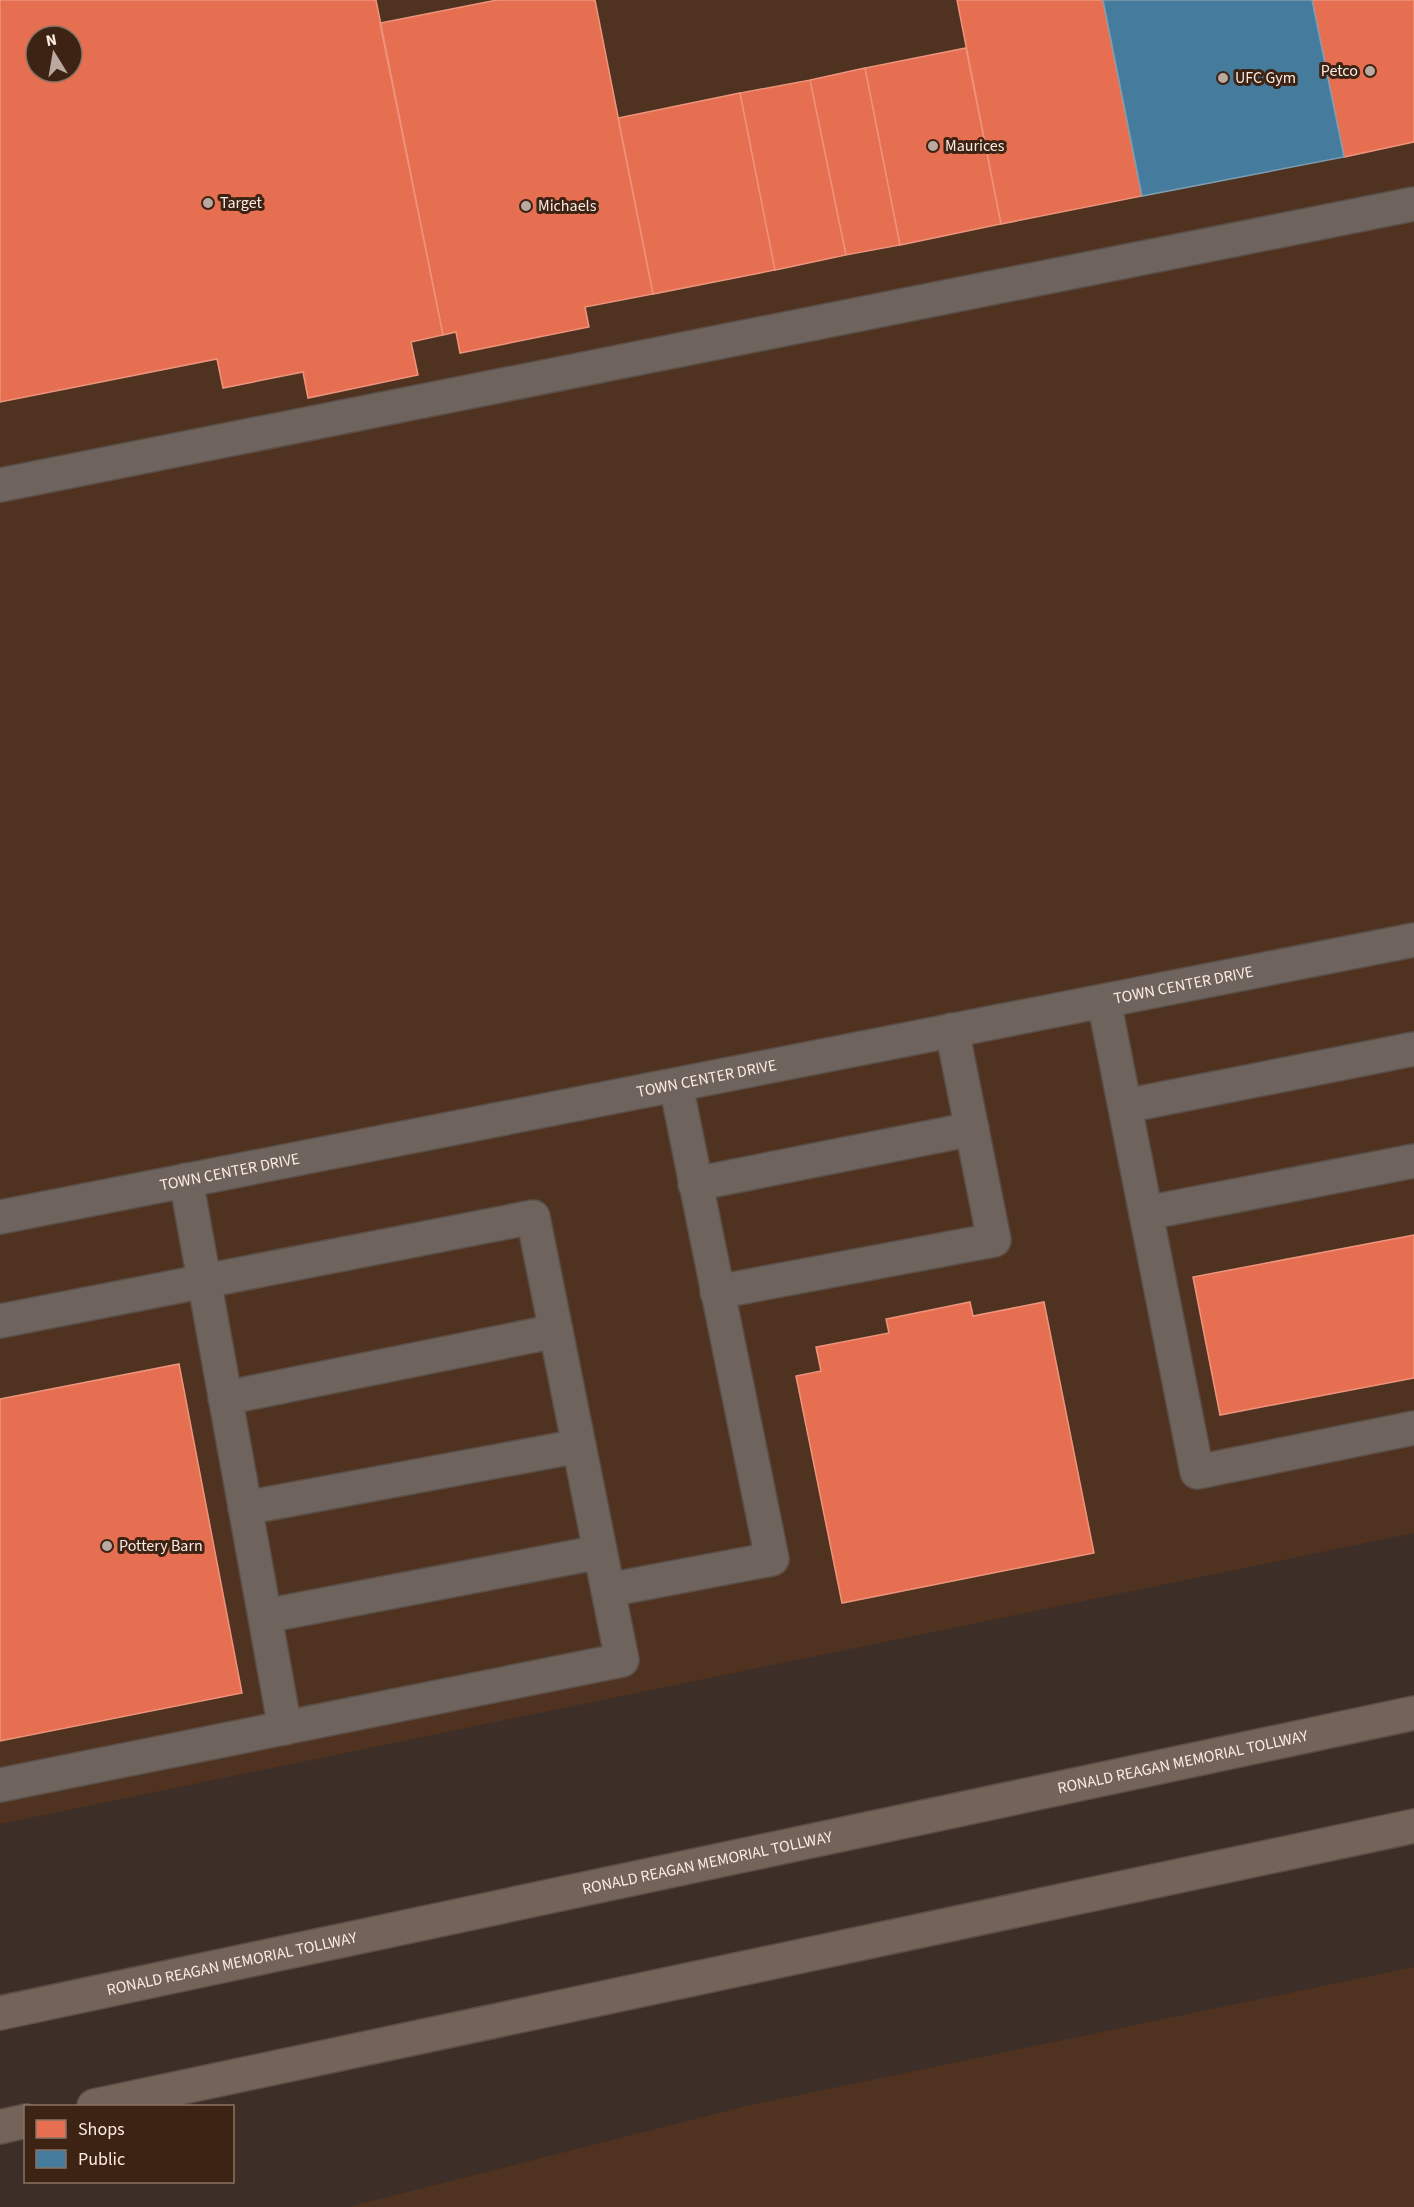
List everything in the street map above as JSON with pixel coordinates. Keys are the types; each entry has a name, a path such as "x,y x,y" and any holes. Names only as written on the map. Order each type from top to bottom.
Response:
{"highway":[{"name":"RONALD REAGAN MEMORIAL TOLLWAY","path":"0,2013 1414,1713"},
{"path":"99,2105 1414,1826"},
{"path":"0,2127 24,2121"}],"street":[{"path":"0,485 1414,204"},
{"name":"TOWN CENTER DRIVE","path":"0,1217 1414,940"},
{"path":"1104,1001 1197,1472 1414,1428"},
{"path":"717,1292 994,1240 952,1030"},
{"path":"1125,1106 1414,1049"},
{"path":"608,1590 772,1559 676,1084"},
{"path":"695,1184 972,1129"},
{"path":"1146,1213 1414,1161"},
{"path":"186,1180 285,1728"},
{"path":"0,1321 533,1217 622,1660 0,1785"},
{"path":"225,1398 556,1331"},
{"path":"245,1508 579,1446"},
{"path":"265,1616 600,1552"}],"shaded area":[{"path":"0,0 1414,0 1414,1533 0,1824"},
{"path":"1414,1967 1414,2207 348,2207 746,2106"}],"building: Shops":[{"name":"Target","path":"0,0 376,0 443,335 411,342 418,375 308,398 303,372 223,388 217,359 0,402"},
{"name":"Michaels","path":"497,0 595,0 653,294 585,307 589,327 460,353 456,332 443,335 380,23"},
{"path":"957,0 1103,0 1142,196 1001,224"},
{"name":"Petco","path":"1312,0 1414,0 1414,142 1344,157"},
{"name":"Maurices","path":"966,48 1001,224 900,245 865,68"},
{"path":"865,68 900,245 846,255 810,80"},
{"path":"810,80 846,255 775,270 740,93"},
{"path":"740,93 775,270 653,294 618,118"},
{"path":"1414,1235 1414,1378 1220,1415 1193,1277"},
{"path":"970,1302 973,1316 1044,1302 1094,1553 842,1603 796,1376 821,1371 816,1347 889,1333 886,1319"},
{"name":"Pottery Barn","path":"179,1364 242,1693 0,1741 0,1399"}],"building: Public":[{"name":"UFC Gym","path":"1103,0 1312,0 1344,157 1142,196"}],"place":[{"name":"Petco","path":"1370,71"},
{"name":"UFC Gym","path":"1223,78"},
{"name":"Maurices","path":"933,146"},
{"name":"Target","path":"208,203"},
{"name":"Michaels","path":"526,206"},
{"name":"Pottery Barn","path":"107,1546"}]}
